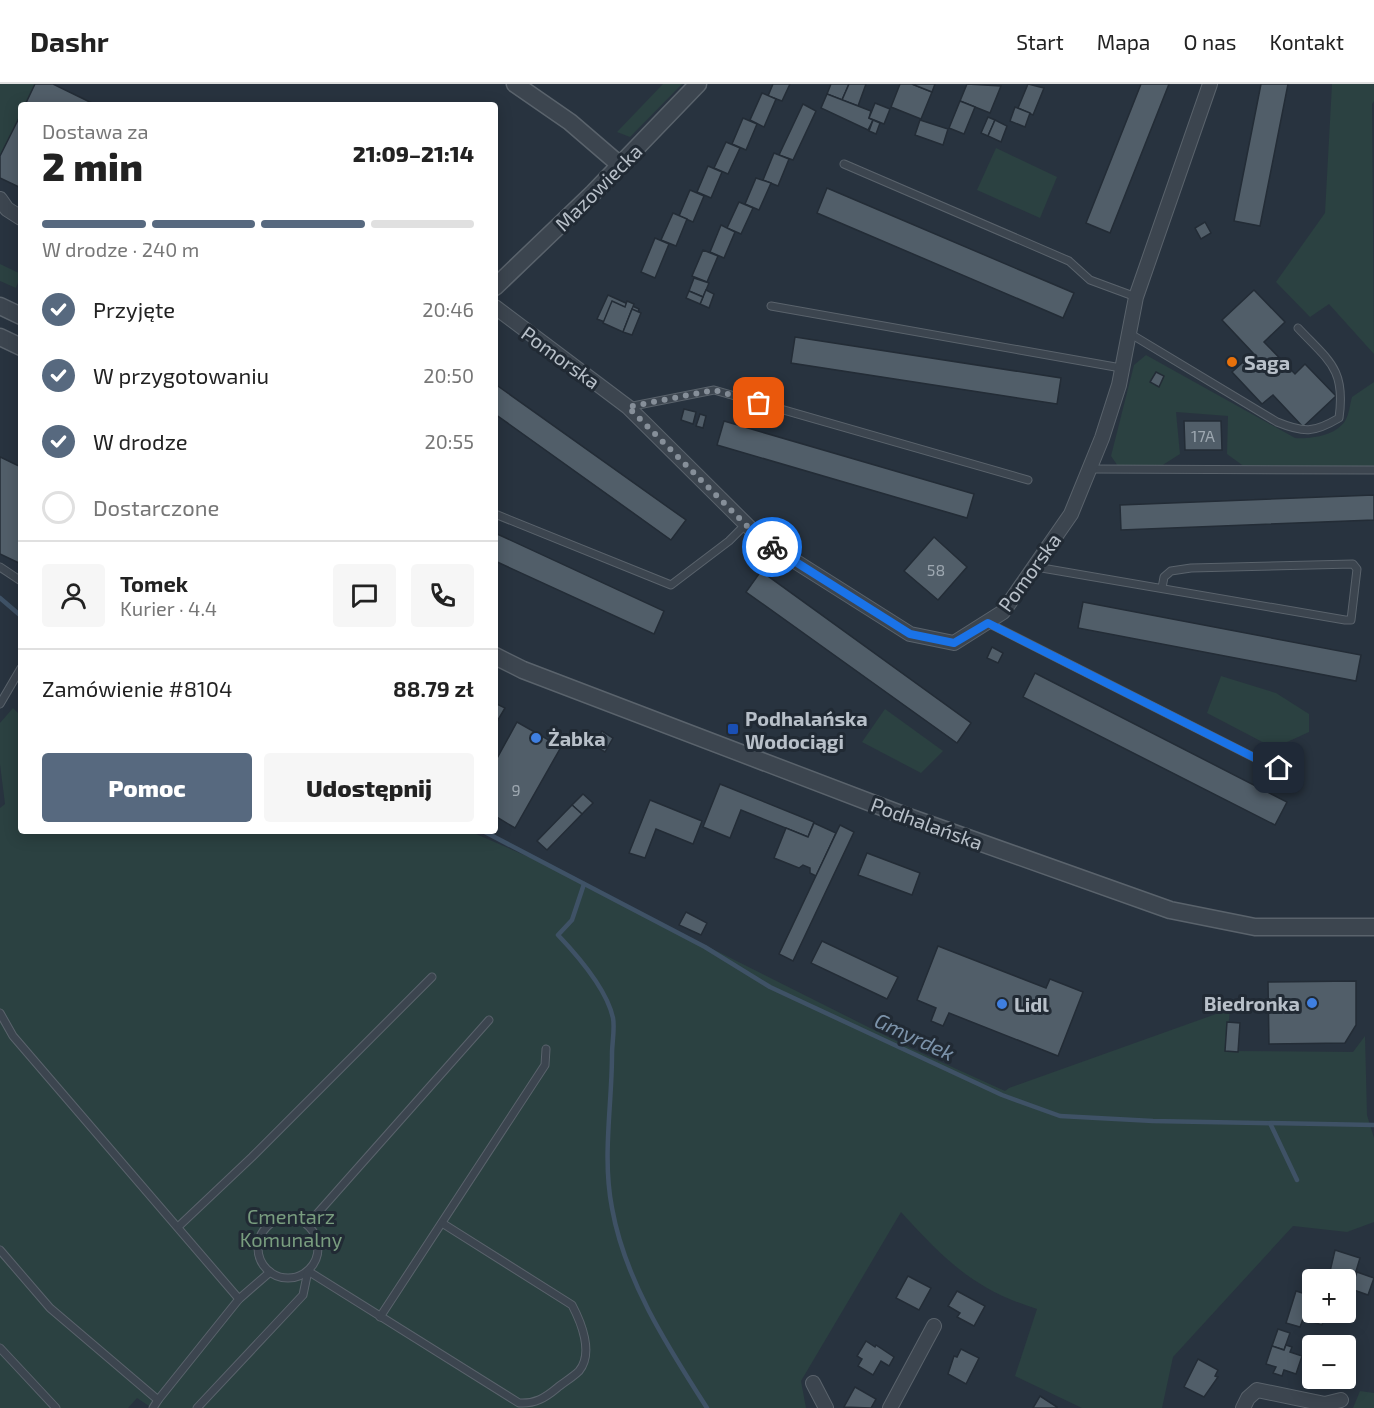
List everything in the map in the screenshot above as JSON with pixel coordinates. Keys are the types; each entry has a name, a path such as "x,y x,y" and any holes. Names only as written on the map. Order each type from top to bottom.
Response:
{"street":[{"path":"515,84 570,122 620,165"},
{"name":"Mazowiecka","path":"498,284 620,165 698,84"},
{"name":"Pomorska","path":"498,309 628,407 763,541 910,634 954,643 1003,612 1071,514 1090,469 1119,385 1136,297 1210,84"},
{"path":"2,204 18,216"},
{"path":"0,306 18,315"},
{"path":"0,337 18,346"},
{"name":"Podhalańska","path":"498,658 523,670 903,815 1170,910 1255,927 1374,927"},
{"path":"890,1408 934,1326"},
{"path":"813,1383 826,1408"},
{"path":"1243,1408 1248,1398 1257,1390 1325,1404 1341,1400"}],"lane":[{"path":"844,164 1070,261 1090,280 1136,297"},
{"path":"771,306 1121,368"},
{"path":"1128,332 1277,422 1300,431 1321,428 1339,418 1342,392 1336,369 1298,328"},
{"path":"628,407 714,390 1028,480"},
{"path":"1090,469 1374,470"},
{"path":"498,515 671,585 729,541 746,525"},
{"path":"1036,567 1351,620 1357,569 1353,564 1191,568 1172,571 1164,576 1162,588"},
{"path":"0,567 18,579"},
{"path":"988,623 1279,768"},
{"path":"0,704 18,673"},
{"path":"179,1226 252,1157 432,977"},
{"path":"0,1013 13,1036 115,1156 179,1226 239,1299"},
{"path":"308,1224 489,1020"},
{"path":"380,1317 545,1065 546,1049"},
{"path":"290,1217 308,1224 319,1242 315,1263 308,1271 289,1279 270,1272 259,1257 258,1247 264,1229 280,1218 290,1217"},
{"path":"308,1271 519,1403 532,1403 547,1396 580,1370 586,1352 582,1324 572,1305 441,1223"},
{"path":"0,1250 50,1308 158,1400"},
{"path":"197,1408 303,1295 308,1271"},
{"path":"153,1408 239,1299 270,1272"},
{"path":"0,1348 57,1408"}],"green space":[{"path":"0,84 36,84 27,102 18,102 18,122 0,161"},
{"path":"663,84 682,84 630,137 617,132"},
{"path":"1332,84 1374,84 1372,104 1374,354 1329,304 1310,317 1276,282 1325,213"},
{"path":"996,148 1057,177 1040,218 977,190"},
{"path":"0,264 18,273 16,288 0,281"},
{"path":"1146,355 1295,438 1315,437 1341,426 1346,419 1352,397 1374,382 1374,467 1249,470 1227,454 1228,416 1176,412 1180,454 1158,468 1120,469 1111,456 1134,365"},
{"path":"1221,676 1276,693 1309,714 1309,732 1274,748 1207,713"},
{"name":"Cmentarz Komunalny","path":"13,708 18,713 18,834 476,834 531,858 908,1047 1005,1091 1230,1009 1226,1051 1353,1052 1365,1036 1367,1115 1374,1138 1374,1222 1347,1232 1293,1226 1173,1357 1162,1408 1082,1408 1015,1376 1037,1309 977,1282 946,1259 901,1212 801,1381 806,1408 152,1408 137,1398 128,1408 0,1408 0,808 5,804 0,764 0,723"},
{"path":"885,709 943,751 921,773 862,742"},
{"path":"1360,1391 1374,1393 1374,1408 1353,1408"}],"building":[{"path":"35,84 53,84 90,102 26,102"},
{"path":"773,84 790,84 782,101 768,96"},
{"path":"831,84 849,84 842,100 827,94"},
{"path":"849,84 866,84 858,106 842,100"},
{"path":"900,84 912,84 932,92 921,119 891,107"},
{"path":"912,84 935,84 932,92"},
{"path":"967,84 1001,86 990,113 960,101"},
{"path":"1028,84 1044,88 1033,115 1018,108"},
{"path":"1141,84 1169,84 1110,233 1086,223"},
{"path":"1261,84 1288,84 1260,226 1234,221"},
{"path":"762,93 776,99 764,127 750,120"},
{"path":"827,94 871,111 869,118 873,120 868,130 821,108"},
{"path":"960,101 975,107 964,134 949,128"},
{"path":"875,103 890,109 884,124 869,118"},
{"path":"803,104 816,111 793,160 779,155"},
{"path":"1015,107 1030,113 1025,127 1010,121"},
{"path":"988,117 995,120 988,136 981,133"},
{"path":"743,118 757,124 746,150 732,144"},
{"path":"18,120 18,187 0,178 0,156"},
{"path":"873,120 880,123 876,134 869,131"},
{"path":"920,120 948,129 943,145 915,135"},
{"path":"995,120 1007,126 1001,142 988,136"},
{"path":"726,142 740,148 728,174 714,168"},
{"path":"774,153 789,159 778,186 763,180"},
{"path":"708,166 722,172 711,198 697,192"},
{"path":"756,178 771,183 759,210 745,204"},
{"path":"827,188 1074,293 1063,318 817,213"},
{"path":"690,190 704,196 693,222 679,216"},
{"path":"739,202 753,208 741,234 727,228"},
{"path":"673,213 687,219 676,246 661,240"},
{"path":"1205,222 1211,233 1201,239 1195,228"},
{"path":"721,225 735,232 724,258 710,252"},
{"path":"655,238 669,244 655,278 641,272"},
{"path":"703,250 718,256 707,282 692,276"},
{"path":"694,278 709,283 703,297 689,291"},
{"path":"706,290 714,294 709,308 700,304"},
{"path":"1254,290 1285,322 1264,342 1295,374 1305,364 1336,396 1303,427 1273,395 1262,404 1232,372 1253,353 1222,320"},
{"path":"689,291 703,297 700,304 686,298"},
{"path":"608,295 639,309 631,332 597,319"},
{"path":"612,301 625,307 627,301 634,304 623,332 603,323"},
{"path":"632,309 641,313 632,335 623,332"},
{"path":"795,337 1061,378 1057,404 791,363"},
{"path":"1156,372 1164,376 1159,387 1150,382"},
{"path":"498,386 686,520 671,540 498,416"},
{"path":"684,409 696,412 693,424 681,420"},
{"path":"700,414 706,416 703,428 696,426"},
{"path":"724,421 974,494 967,518 717,445"},
{"path":"1184,421 1221,421 1222,450 1185,450"},
{"path":"0,457 18,466 18,563 0,554"},
{"path":"1374,495 1374,520 1121,530 1120,505"},
{"path":"498,534 664,611 654,634 498,562"},
{"path":"934,537 967,567 938,600 904,571"},
{"path":"761,571 971,723 957,743 746,592"},
{"path":"1083,602 1361,655 1356,681 1078,628"},
{"path":"992,647 1003,653 998,663 987,658"},
{"path":"1035,673 1287,802 1275,825 1023,697"},
{"path":"498,704 505,708 498,720"},
{"path":"517,722 561,747 515,828 498,818 498,757"},
{"path":"602,731 613,738 605,752 593,745"},
{"path":"720,784 814,822 808,837 741,810 730,838 703,827"},
{"path":"583,794 593,803 582,814 572,805"},
{"path":"650,800 702,821 693,844 656,829 645,858 629,853"},
{"path":"572,805 582,814 547,850 537,841"},
{"path":"814,823 836,833 816,876 810,873 810,868 803,865 799,868 774,858 786,828 808,837"},
{"path":"840,825 854,832 793,961 779,954"},
{"path":"867,853 920,873 912,895 858,875"},
{"path":"686,912 707,923 701,935 679,925"},
{"path":"822,941 898,977 887,999 811,963"},
{"name":"Lidl","path":"938,946 1046,988 1050,979 1083,992 1058,1056 949,1013 943,1026 931,1021 936,1008 917,1000"},
{"name":"Biedronka","path":"1356,981 1356,1025 1345,1043 1269,1044 1268,982"},
{"path":"1227,1022 1240,1023 1238,1052 1225,1051"},
{"path":"1335,1250 1360,1258 1356,1271 1356,1269 1331,1269"},
{"path":"1357,1272 1374,1278 1368,1295 1356,1291"},
{"path":"908,1276 931,1288 919,1310 896,1298"},
{"path":"957,1291 985,1306 974,1326 957,1317 960,1313 948,1306"},
{"path":"1296,1291 1302,1293 1300,1327 1286,1323"},
{"path":"1278,1329 1290,1333 1284,1350 1272,1346"},
{"path":"866,1341 894,1357 889,1366 881,1361 873,1375 858,1366 862,1359 857,1356"},
{"path":"1286,1345 1292,1347 1290,1352 1302,1356 1296,1374 1284,1370 1282,1376 1273,1373 1276,1367 1266,1364 1272,1346 1284,1350"},
{"path":"961,1349 979,1358 966,1384 948,1374 954,1356 957,1357"},
{"path":"1198,1359 1218,1370 1215,1376 1218,1377 1204,1397 1184,1387"},
{"path":"855,1387 876,1399 871,1408 844,1407"},
{"path":"1040,1396 1057,1407 1057,1408 1033,1408"}],"waterway":[{"name":"Gmyrdek","path":"0,598 18,613"},
{"name":"Gmyrdek","path":"489,834 705,947 770,987 1002,1095 1060,1116 1153,1121 1374,1125"},
{"path":"584,884 572,920 558,935 598,985 605,996 613,1018 608,1170 609,1189 618,1235 637,1287 650,1313 707,1408"},
{"path":"1270,1123 1297,1180"}],"way so far":[{"path":"759,403 714,390 628,407 746,525 772,547"}],"place":[{"name":"Saga","path":"1232,362"},
{"name":"Podhalańska Wodociągi","path":"733,729"},
{"name":"Żabka","path":"536,738"},
{"name":"Biedronka","path":"1312,1003"},
{"name":"Lidl","path":"1002,1004"}],"route":[{"path":"772,547 910,634 954,643 988,623 1279,768"}]}
